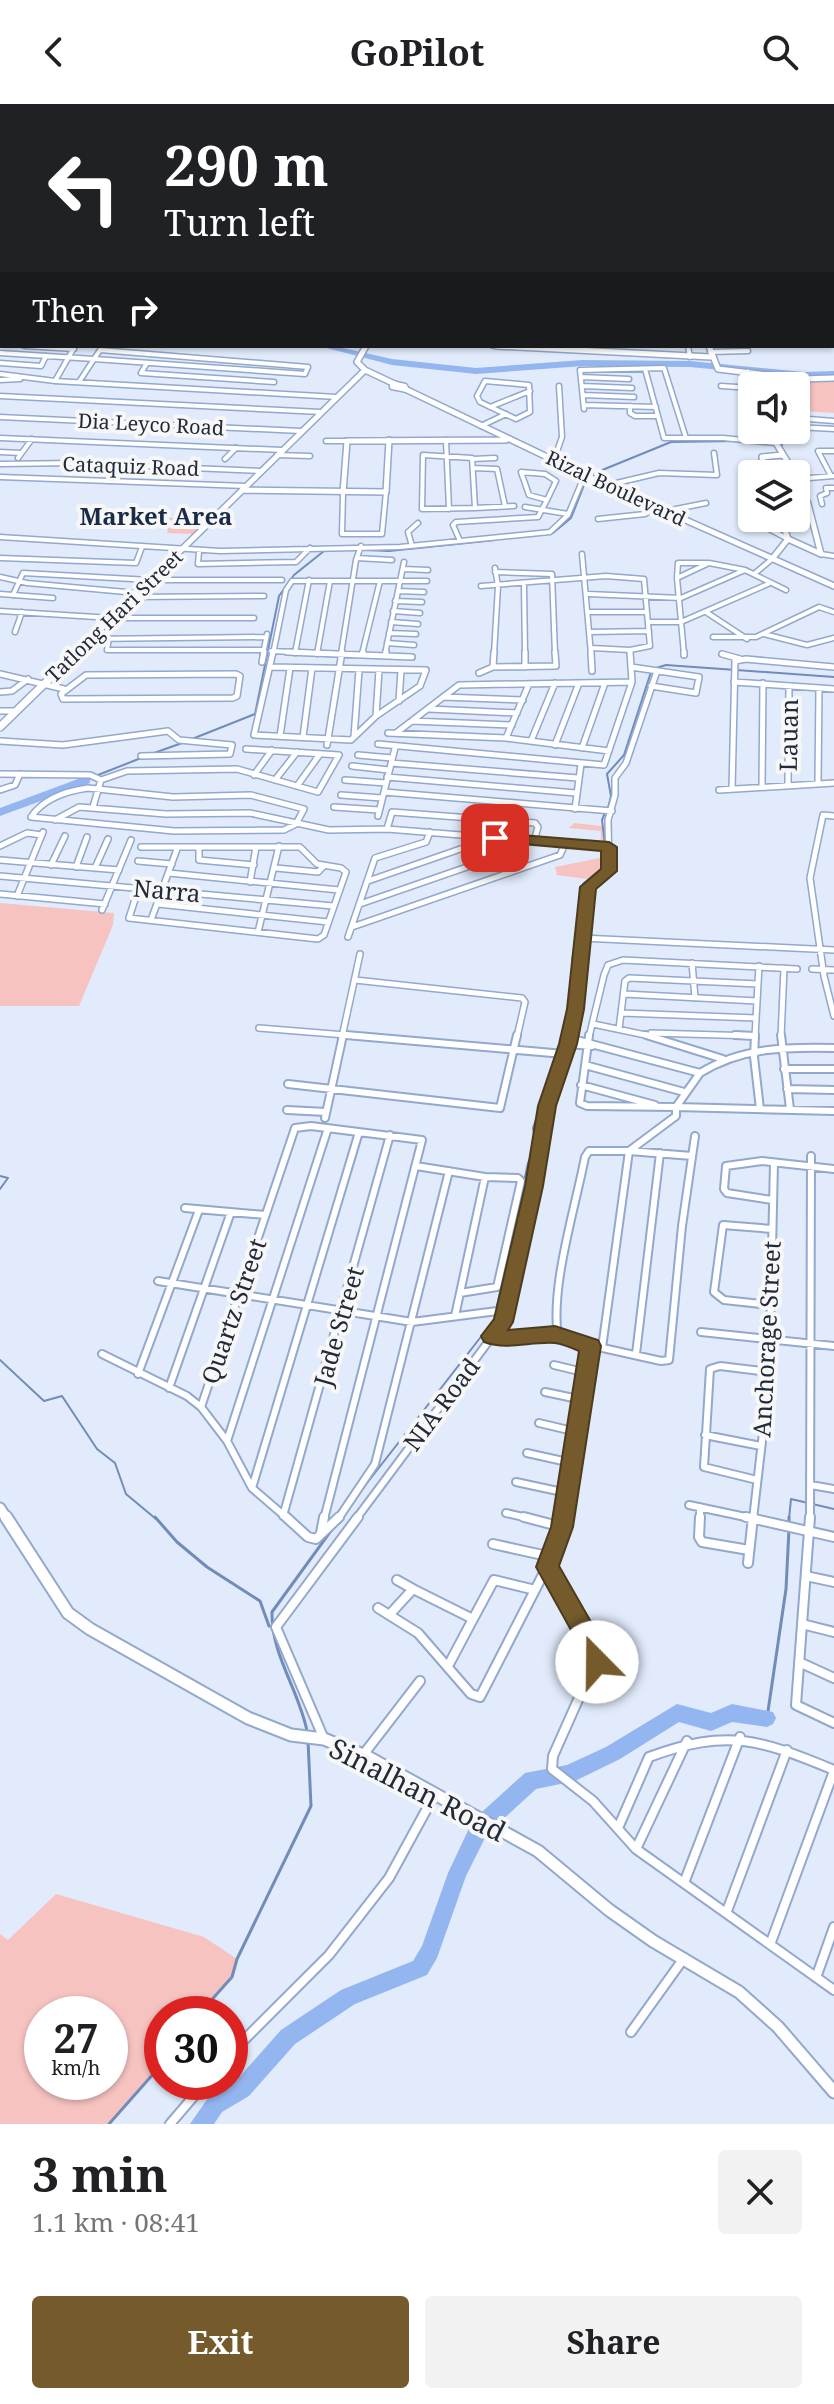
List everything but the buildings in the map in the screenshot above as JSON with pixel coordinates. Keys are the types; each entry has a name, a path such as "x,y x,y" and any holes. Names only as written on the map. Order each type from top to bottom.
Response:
{"street":[{"path":"55,381 74,348"},
{"path":"365,348 357,362 365,370"},
{"path":"525,348 690,357 748,351"},
{"path":"688,348 690,357"},
{"path":"0,353 93,358 305,374 308,367 100,350 93,358 79,382"},
{"path":"711,354 718,369 748,372"},
{"path":"0,363 41,366 46,356"},
{"path":"202,367 206,358"},
{"path":"147,363 141,373 274,382"},
{"path":"656,407 584,407 580,370 664,368 686,438"},
{"path":"626,369 637,406"},
{"path":"645,369 664,438 723,438 778,448"},
{"name":"Rizal Boulevard","path":"365,370 608,485 834,586"},
{"name":"Tatlong Hari Street","path":"2,723 365,370"},
{"path":"273,395 276,372"},
{"path":"0,377 337,397"},
{"path":"581,377 629,379"},
{"path":"810,379 834,378"},
{"path":"485,381 526,384 530,391 530,412 516,419 477,398 485,381"},
{"path":"554,460 562,437 559,386"},
{"path":"582,386 632,388"},
{"path":"721,386 738,387"},
{"path":"490,407 530,391"},
{"path":"583,395 634,397"},
{"path":"0,396 321,412"},
{"path":"630,406 630,413 635,416 657,416"},
{"path":"481,426 506,414"},
{"name":"Dia Leyco Road","path":"0,417 301,431"},
{"path":"810,419 834,421"},
{"path":"810,428 834,429"},
{"path":"0,438 236,448 310,456"},
{"path":"13,475 18,460 32,439"},
{"path":"349,440 342,534 382,534 389,440"},
{"path":"446,440 449,509"},
{"path":"326,441 511,440"},
{"path":"776,444 788,460"},
{"path":"225,459 236,448"},
{"path":"763,460 762,457 778,448"},
{"path":"810,477 833,476 818,451 834,451"},
{"path":"0,452 18,460"},
{"path":"608,485 659,473 717,475 714,453"},
{"path":"475,508 472,459 469,455 421,457 422,509 449,509 475,508 505,506 514,506"},
{"path":"472,459 495,458"},
{"name":"Cataquiz Road","path":"0,464 18,460 261,471"},
{"path":"473,468 497,469 505,506"},
{"path":"460,541 453,525 456,522 534,519 547,500 555,479 540,472 521,472 529,495 547,500"},
{"path":"0,477 13,475 343,493 386,492"},
{"path":"0,537 199,551 310,548 359,551 550,532 559,527 568,514 587,475"},
{"path":"817,478 827,493 820,496 822,504"},
{"path":"826,488 834,488"},
{"path":"666,511 706,503"},
{"path":"525,507 568,514"},
{"path":"598,519 645,514 656,507"},
{"path":"810,512 821,554"},
{"path":"412,546 408,532 418,523"},
{"path":"775,532 821,554 834,556"},
{"path":"786,532 788,539"},
{"path":"754,574 772,559 788,539"},
{"path":"0,558 136,563 142,547"},
{"path":"199,551 198,564 261,563 296,562 310,548"},
{"path":"261,550 261,563"},
{"path":"359,551 392,560"},
{"path":"327,741 336,669 359,551"},
{"path":"582,554 588,594 592,671"},
{"path":"385,656 404,562"},
{"path":"684,655 678,563 709,563 745,570 768,584 786,590"},
{"path":"677,578 709,563"},
{"path":"403,569 428,570"},
{"path":"479,673 493,667 556,666 551,573 495,570 498,586 493,667"},
{"path":"588,594 681,598 745,570"},
{"path":"13,595 23,573 150,580 282,580"},
{"path":"0,577 19,582 135,595 264,596"},
{"path":"481,586 524,586 586,578 644,579 650,646 630,650 592,648"},
{"path":"295,653 309,580"},
{"path":"262,662 286,590 292,581 427,581"},
{"path":"317,654 330,581"},
{"path":"362,655 380,581"},
{"path":"648,622 681,622 768,584"},
{"path":"524,586 525,667"},
{"path":"398,591 424,592"},
{"path":"0,594 53,598"},
{"path":"395,601 422,602"},
{"path":"713,637 747,639 819,607 834,612"},
{"path":"0,611 112,618 254,618"},
{"path":"393,611 420,613"},
{"path":"15,632 22,612"},
{"path":"588,612 647,612"},
{"path":"706,612 747,639"},
{"path":"391,622 418,624"},
{"path":"590,632 649,631"},
{"path":"389,633 416,634"},
{"path":"764,634 807,645 834,638"},
{"path":"90,639 266,635 271,667 254,735 351,740 376,716 420,686 426,670 271,667"},
{"path":"109,638 107,650 242,650 412,657"},
{"path":"387,643 414,645"},
{"path":"241,661 242,650"},
{"path":"378,744 395,748 604,765 632,682 630,650"},
{"path":"722,654 740,659 834,667"},
{"path":"732,789 735,661 740,659"},
{"path":"631,667 699,677 696,693 651,686"},
{"path":"280,736 290,668"},
{"path":"303,737 312,668"},
{"path":"354,737 359,670"},
{"path":"376,716 379,670"},
{"path":"399,701 401,670"},
{"name":"NIA Road","path":"320,1739 276,1627 503,1322 500,1310 534,1186 547,1106 579,995 588,887 609,871 608,820 615,778 626,763 657,671"},
{"path":"0,674 64,689 86,675 240,676 237,696 233,698 63,699 61,694 64,689"},
{"path":"0,692 12,691 28,679"},
{"path":"396,733 459,685 632,682"},
{"path":"734,682 834,689"},
{"path":"531,741 555,683"},
{"path":"555,745 579,683"},
{"path":"582,748 605,683"},
{"path":"762,786 763,683"},
{"path":"506,738 529,684"},
{"name":"Lauan","path":"788,784 789,686"},
{"path":"818,783 819,688"},
{"path":"443,697 523,700"},
{"path":"428,709 517,713"},
{"path":"0,711 16,711"},
{"path":"412,721 512,725"},
{"path":"355,727 363,728"},
{"path":"0,741 37,747 168,731 179,740 232,745 230,754 141,756"},
{"path":"388,733 506,738 609,751"},
{"path":"334,807 378,813 395,748"},
{"path":"0,774 90,775 99,779 127,771 237,769 318,792 330,776 339,755 246,749"},
{"path":"254,775 272,750"},
{"path":"275,780 297,752"},
{"path":"297,786 321,753"},
{"path":"358,755 391,764"},
{"path":"352,766 391,764 578,778"},
{"path":"575,809 581,764"},
{"path":"0,790 15,785 20,774"},
{"path":"93,807 99,779"},
{"path":"345,780 576,793"},
{"path":"719,790 834,783"},
{"path":"248,785 251,795"},
{"path":"80,789 173,797 251,795 304,809 296,824 284,830 174,831 69,825 31,817 37,805 80,789"},
{"path":"341,795 609,810"},
{"path":"52,821 79,807 166,814 250,813 329,830 387,829 609,847"},
{"path":"387,829 392,812 535,823 538,827 534,841"},
{"path":"834,816 823,815 810,878 823,970 834,1011"},
{"path":"348,937 375,858 426,842 430,832"},
{"path":"0,846 9,844 21,835 43,833 17,896"},
{"path":"51,865 65,836"},
{"path":"368,881 469,846 472,836"},
{"path":"76,867 87,837"},
{"path":"95,868 108,839"},
{"path":"0,894 104,907 131,840"},
{"path":"360,904 516,850 518,840"},
{"path":"352,927 560,855 565,844"},
{"path":"258,932 279,846"},
{"path":"139,887 129,918 318,939 324,935 345,869 317,864 300,847 141,847"},
{"path":"250,882 256,847"},
{"path":"199,848 199,860 254,865"},
{"path":"151,920 177,849"},
{"path":"0,860 119,870"},
{"path":"138,861 172,864"},
{"path":"276,868 318,872 324,866"},
{"path":"169,873 339,890"},
{"name":"Narra","path":"0,876 333,906"},
{"path":"158,904 328,922"},
{"path":"582,938 834,950"},
{"path":"287,1110 326,1115 360,954"},
{"path":"797,969 623,960 608,965 593,1024 580,1103 583,1106 834,1111"},
{"path":"692,963 695,998"},
{"path":"759,966 754,1050 760,1109"},
{"path":"784,968 781,1047 790,1109"},
{"path":"812,969 834,970"},
{"path":"619,1029 625,981 629,978 758,984"},
{"path":"288,1084 496,1109 502,1105 525,1002 522,998 355,980"},
{"path":"624,994 757,1001"},
{"path":"622,1013 756,1018"},
{"path":"689,1016 690,1034"},
{"path":"593,1024 640,1033 723,1059"},
{"path":"259,1028 564,1054"},
{"path":"640,1033 755,1036"},
{"path":"568,1041 700,1073"},
{"path":"602,1348 629,1151 676,1116 676,1107 684,1092 700,1073 723,1059 754,1050 781,1047 834,1048"},
{"path":"585,1065 684,1092"},
{"path":"784,1069 834,1069"},
{"path":"581,1085 663,1107"},
{"path":"787,1089 834,1090"},
{"name":"Quartz Street","path":"201,1407 295,1128 300,1125 328,1128"},
{"path":"227,1441 328,1128 422,1140 329,1491 321,1533"},
{"path":"252,1488 359,1132"},
{"name":"Jade Street","path":"283,1516 390,1135"},
{"path":"492,1336 514,1339 555,1335 590,1346 667,1361 671,1357 682,1226 695,1136"},
{"path":"555,1335 559,1296 585,1157 593,1151 692,1156"},
{"path":"636,1354 660,1153"},
{"path":"811,1156 811,1505 796,1705 834,1723"},
{"path":"772,1200 732,1195 724,1189 726,1166 729,1163 774,1163 834,1169"},
{"name":"Anchorage Street","path":"748,1563 769,1372 774,1163"},
{"path":"416,1166 485,1177 518,1178 521,1181 497,1287 460,1293"},
{"path":"102,1354 187,1396 201,1407 227,1441 252,1488 312,1540 334,1525 375,1464 449,1171"},
{"path":"455,1316 485,1177"},
{"path":"185,1208 265,1215"},
{"path":"138,1374 199,1210"},
{"path":"169,1388 231,1212"},
{"path":"770,1305 724,1300 714,1292 723,1225 772,1229"},
{"path":"158,1281 412,1322 500,1310"},
{"path":"701,1332 834,1346"},
{"path":"378,1608 391,1613 414,1630 471,1694 476,1697 482,1694 552,1557 562,1527 590,1346"},
{"path":"554,1365 587,1373"},
{"path":"757,1480 704,1467 710,1369 720,1366 769,1372"},
{"path":"545,1392 583,1400"},
{"path":"539,1423 577,1432"},
{"path":"705,1435 761,1446"},
{"path":"527,1453 572,1463"},
{"path":"516,1482 567,1493"},
{"path":"811,1485 834,1489"},
{"path":"689,1505 834,1537"},
{"path":"700,1507 699,1537 702,1542 749,1550"},
{"name":"Sinalhan Road","path":"0,1508 68,1613 177,1680 248,1718 291,1735 320,1739 363,1755 538,1851 609,1910 735,1989 758,2007 834,2092"},
{"path":"506,1513 562,1527"},
{"path":"493,1544 552,1557"},
{"path":"547,1567 598,1655 553,1756 552,1769 568,1780 636,1849 771,1942 834,1990"},
{"path":"806,1576 834,1582"},
{"path":"397,1580 473,1619"},
{"path":"448,1666 494,1580 535,1590"},
{"path":"391,1613 413,1589"},
{"path":"802,1624 834,1632"},
{"path":"799,1662 834,1678"},
{"path":"363,1755 420,1681"},
{"path":"618,1828 649,1757 687,1741 740,1737 787,1750 834,1771 771,1942"},
{"path":"684,1883 740,1737"},
{"path":"636,1849 687,1741"},
{"path":"727,1911 787,1750"},
{"path":"248,2036 329,1955 389,1878 435,1794"},
{"path":"817,1975 834,1927"},
{"path":"631,2032 684,1958"},
{"path":"170,2124 191,2100"}],"shaded area":[{"path":"810,380 834,381 834,413 810,412"},
{"path":"210,517 195,534 167,533 170,518"},
{"path":"574,823 610,827 607,872 595,880 557,875 555,867 600,858 601,831 569,828"},
{"path":"0,903 114,913 113,925 79,1006 0,1006"},
{"path":"56,1894 204,1937 237,1959 232,1977 215,1996 144,1996 144,2084 109,2124 0,2124 0,1934 8,1940"}],"waterway":[{"path":"332,348 392,362 476,371 583,363 690,364 804,375 834,374"},
{"path":"590,475 671,442 737,441"},
{"path":"770,444 782,445"},
{"path":"553,533 571,518 586,480"},
{"path":"366,550 389,551 495,540"},
{"path":"192,739 255,714 279,596 294,575 324,551"},
{"path":"656,668 666,665 834,677"},
{"path":"608,808 611,796 607,774 624,755 651,672"},
{"path":"154,753 182,743"},
{"path":"98,775 141,758"},
{"path":"86,780 92,778"},
{"path":"0,812 86,780"},
{"path":"605,813 602,820 605,845"},
{"path":"339,1519 494,1320 528,1163 536,1145 533,1128 562,1045 576,977 572,962 583,884 601,869 605,848"},
{"path":"0,1176 8,1178 0,1189"},
{"path":"0,1360 44,1401 62,1396 97,1449 115,1463 126,1494 156,1519"},
{"path":"789,1519 791,1499 834,1509"},
{"path":"155,1517 177,1542 207,1567 260,1601 269,1626"},
{"path":"307,1731 276,1643 272,1612 341,1517"},
{"path":"767,1718 786,1589 789,1529"},
{"path":"201,2124 215,2105 242,2089 288,2037 348,1997 420,1968 430,1951 458,1873 480,1827 532,1780 568,1774 613,1753 677,1713 711,1722 732,1713 767,1718"},
{"path":"215,1996 232,1977 237,1959 311,1806 308,1741"},
{"path":"109,2124 144,2084"}],"district":[{"name":"Market Area","path":"156,515"}],"route":[{"path":"495,838 609,847 609,871 588,887 578,965 579,995 568,1044 547,1106 534,1186 503,1322 492,1336 514,1339 555,1335 590,1346 562,1527 547,1567 598,1655 597,1662"}]}
